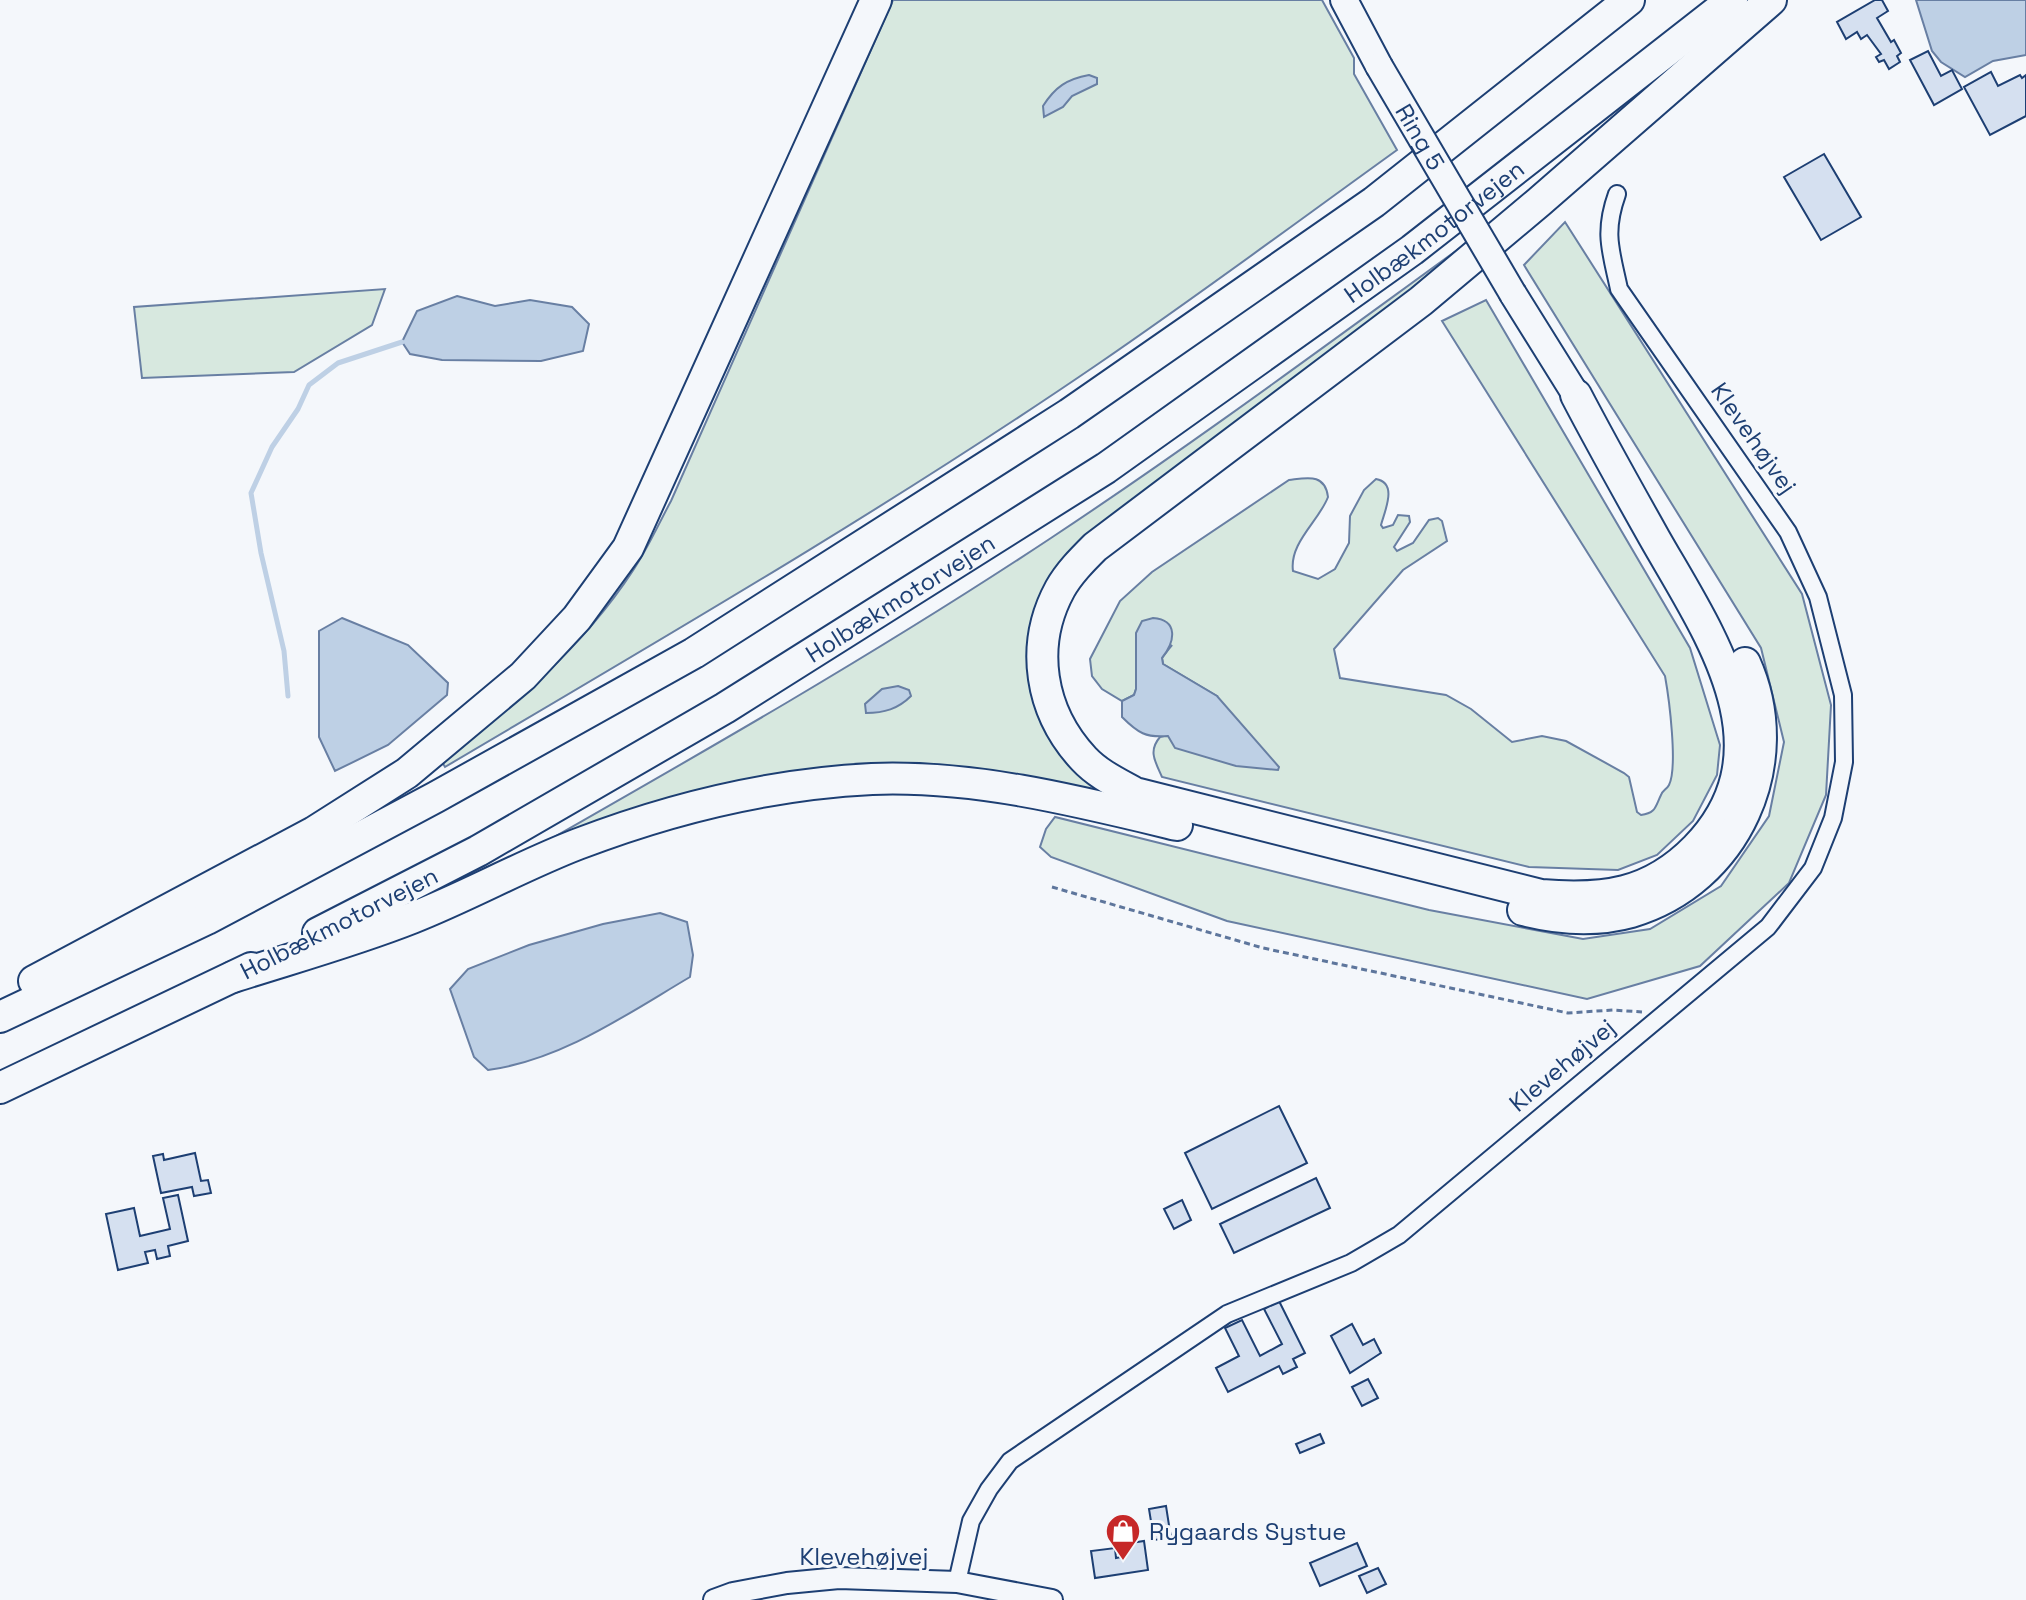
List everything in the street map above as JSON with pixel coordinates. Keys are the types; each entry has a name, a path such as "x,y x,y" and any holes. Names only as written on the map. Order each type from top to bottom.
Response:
{"highway":[{"path":"0,1003 50,971 314,832 407,773 523,676 577,618 628,548 876,0"},
{"name":"Ring 5","path":"1344,0 1379,66 1576,395"},
{"path":"0,1017 207,919 436,797 694,653 1069,414 1374,202 1629,0"},
{"name":"Holbækmotorvejen","path":"0,1088 233,977 478,851 711,716 1106,468 1412,250 1732,0"},
{"path":"1576,395 1714,642 1735,698 1738,766 1731,790 1707,836 1667,873 1623,893 1595,897 1541,895 1135,793 1106,777 1085,760 1066,737 1046,694 1041,652 1044,630 1061,588 1095,547 1421,301 1771,0"},
{"path":"233,977 410,919 577,845 680,809 782,788 874,779 973,783 1067,800 1552,916 1596,918 1630,912 1656,902 1681,889 1704,871 1724,849 1739,825 1752,798 1759,769 1762,728 1748,669 1732,635 1631,473 1576,395"}],"street":[{"name":"Klevehøjvej","path":"714,1600 733,1593 787,1583 839,1578 957,1582 971,1521 1010,1461 1227,1314 1351,1263 1399,1235 1768,927 1813,868 1833,818 1844,762 1843,695 1818,597 1788,532 1619,289 1609,244 1608,218 1617,194"},
{"path":"957,1582 1052,1600"}],"path":[{"path":"1052,887 1263,948 1568,1013 1639,1010 1656,1021"}],"shaded area":[{"path":"893,0 1322,0 1354,58 1354,74 1397,150 1173,312 1018,418 774,571 445,767 442,762 494,720 569,651 613,599 643,555 671,501"},
{"path":"1565,222 1802,594 1831,705 1826,795 1789,883 1700,966 1587,999 1227,921 1051,857 1040,847 1046,829 1055,817 1429,910 1583,939 1650,929 1721,886 1769,816 1784,742 1761,648 1524,265"},
{"path":"1460,248 1464,254 1119,514 1029,668 1035,706 1052,741 1073,767 1133,805 858,771 521,856 789,702 1051,538 1155,468"},
{"path":"385,289 372,325 294,372 142,378 134,307"},
{"path":"1486,300 1690,648 1720,745 1717,775 1693,821 1657,855 1618,870 1529,867 1162,777 1154,756 1156,742 1217,696 1163,664 1162,658 1172,645 1136,689 1134,695 1122,701 1102,689 1092,676 1090,659 1120,601 1152,572 1289,480 1308,478 1323,484 1328,497 1300,542 1293,571 1318,579 1335,569 1349,543 1350,516 1364,490 1376,479 1387,486 1388,491 1383,528 1393,525 1398,515 1409,516 1410,522 1394,547 1397,551 1413,543 1429,520 1438,518 1442,521 1447,541 1403,570 1334,649 1340,678 1446,695 1471,709 1512,742 1542,736 1566,741 1629,777 1637,812 1641,815 1652,811 1672,776 1672,732 1665,676 1442,321"}],"water":[{"path":"1916,0 2026,0 2026,55 1993,61 1965,77 1941,62 1932,51"},
{"path":"1089,75 1097,78 1097,84 1072,96 1063,107 1044,117 1043,106 1057,89"},
{"path":"457,296 495,306 530,300 572,307 589,324 583,351 541,361 442,360 410,354 402,342 417,311"},
{"path":"342,618 408,645 448,683 447,695 388,745 335,771 319,737 319,631"},
{"path":"1153,618 1171,627 1172,639 1162,658 1163,664 1217,696 1279,767 1278,770 1236,766 1175,748 1168,736 1143,733 1122,717 1122,701 1134,695 1136,689 1136,633 1142,621"},
{"path":"898,686 909,690 911,696 890,709 866,713 865,704 882,689"},
{"path":"660,913 687,922 693,955 690,977 593,1034 542,1056 488,1070 474,1057 450,989 468,969 529,945 603,924"}],"building":[{"path":"1875,0 1882,0 1888,11 1877,18 1901,53 1897,56 1900,62 1889,69 1884,60 1879,62 1876,57 1881,54 1867,35 1861,39 1857,32 1846,39 1837,22"},
{"path":"1928,51 1941,76 1952,70 1962,89 1934,105 1910,60"},
{"path":"1991,72 1998,86 2026,75 2026,116 1990,135 1964,87"},
{"path":"1824,154 1861,217 1821,240 1784,177"},
{"path":"1279,1106 1307,1163 1212,1209 1185,1153"},
{"path":"195,1153 201,1181 208,1180 211,1193 194,1196 192,1187 161,1193 153,1156 163,1154 164,1160"},
{"path":"1316,1178 1330,1208 1234,1253 1220,1224"},
{"path":"178,1195 188,1241 168,1246 170,1256 157,1259 155,1250 145,1252 148,1263 118,1270 106,1214 134,1208 140,1236 170,1229 163,1198"},
{"path":"1182,1200 1191,1220 1174,1229 1164,1209"},
{"path":"1279,1301 1305,1353 1293,1359 1297,1367 1283,1374 1279,1366 1228,1392 1216,1368 1239,1356 1225,1328 1242,1320 1260,1356 1282,1344 1264,1309"},
{"path":"1352,1324 1363,1345 1374,1339 1381,1353 1350,1373 1331,1336"},
{"path":"1368,1379 1378,1398 1362,1406 1352,1387"},
{"path":"1320,1434 1324,1443 1300,1453 1296,1444"},
{"path":"1166,1506 1171,1538 1154,1540 1149,1509"},
{"path":"1144,1541 1148,1570 1095,1578 1091,1551 1115,1548 1116,1558 1126,1556 1124,1544"},
{"path":"1357,1543 1367,1566 1320,1586 1310,1563"},
{"path":"1378,1568 1386,1584 1367,1593 1359,1576"}],"waterway":[{"path":"288,696 284,651 261,553 251,493 272,447 298,409 309,385 338,363 402,342"}],"place":[{"name":"Rygaards Systue","path":"1123,1562"}]}
